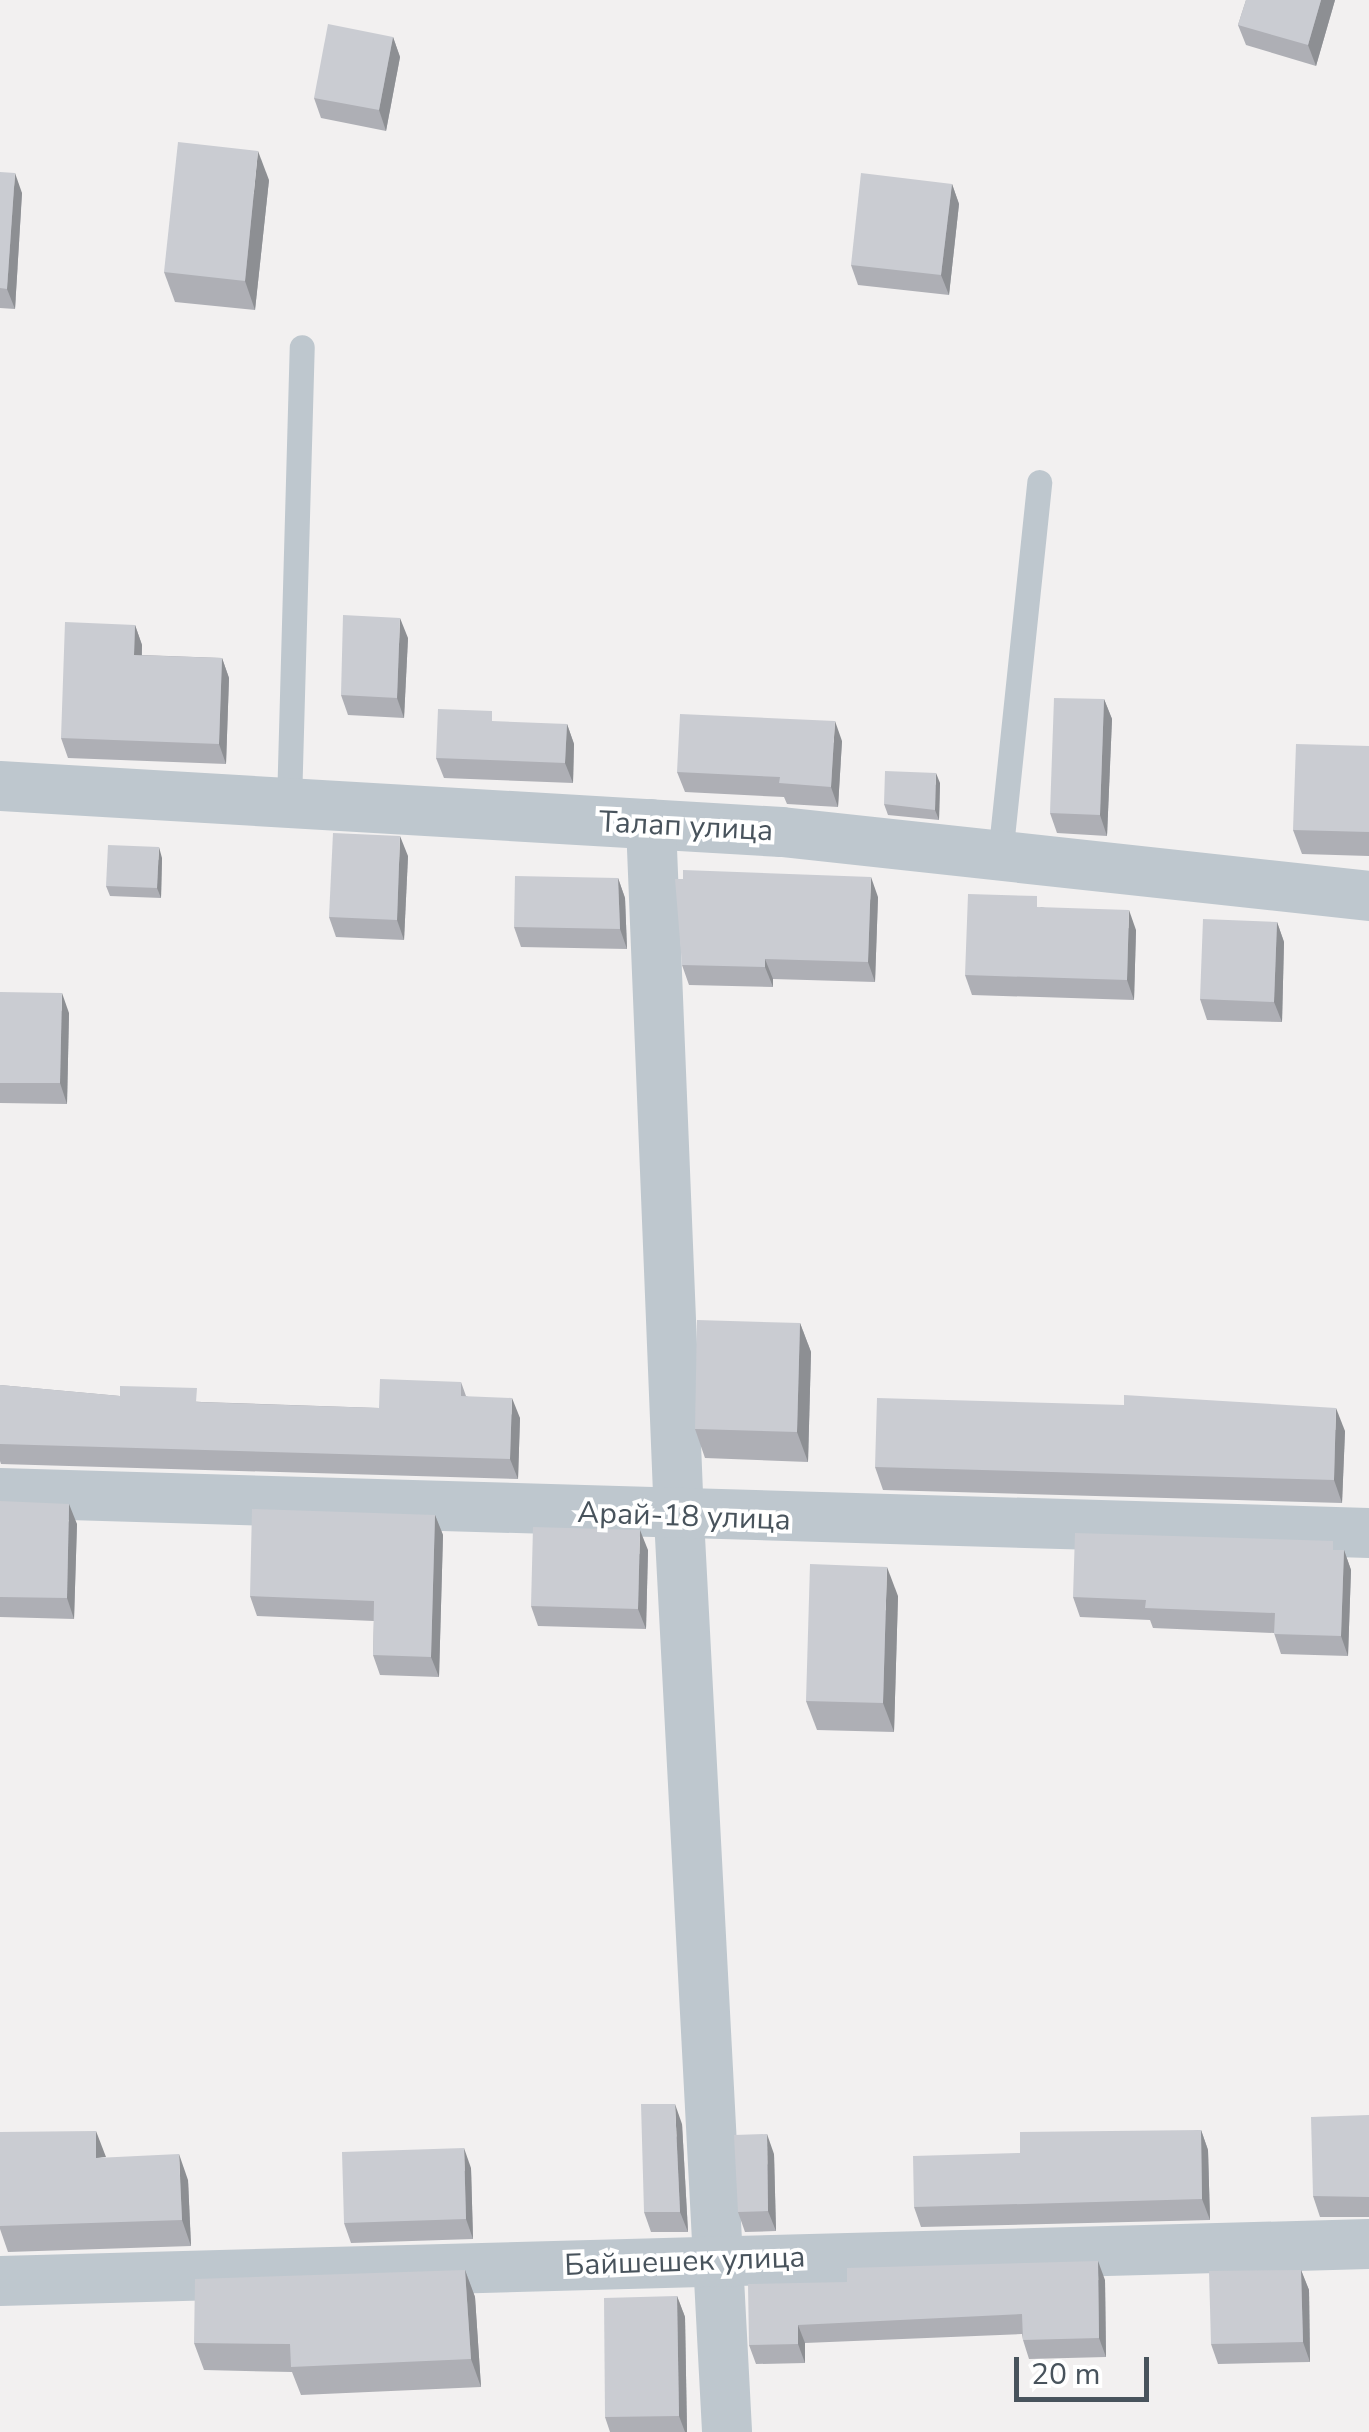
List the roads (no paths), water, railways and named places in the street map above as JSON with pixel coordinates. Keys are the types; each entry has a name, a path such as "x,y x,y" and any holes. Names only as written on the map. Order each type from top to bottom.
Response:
{"street":[{"name":"Талап улица","path":"0,786 651,824 1369,896"},
{"path":"651,824 679,1518 727,2432"},
{"name":"Арай-18 улица","path":"0,1493 679,1518 1369,1533"},
{"name":"Байшешек улица","path":"0,2281 1369,2244"}],"lane":[{"path":"289,803 302,347"},
{"path":"1000,856 1039,482"}]}
